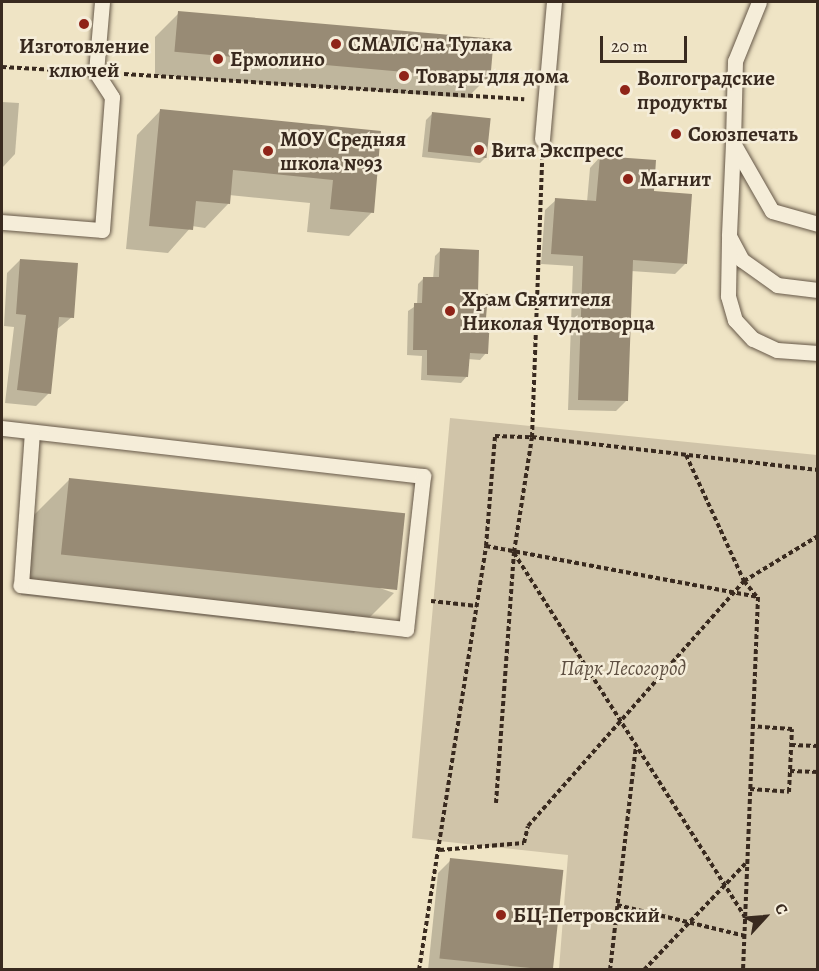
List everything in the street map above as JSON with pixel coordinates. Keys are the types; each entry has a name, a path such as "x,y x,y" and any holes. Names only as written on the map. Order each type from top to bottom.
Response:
{"lane":[{"path":"2,222 102,230 112,97 96,72 102,2"},
{"path":"542,139 554,2"},
{"path":"759,2 735,61 728,296 735,320 753,339 777,350 818,353"},
{"path":"733,143 772,211 818,224"},
{"path":"729,236 742,260 777,285 818,290"},
{"path":"2,428 423,476 406,629 21,585 32,432"}],"path":[{"path":"2,67 546,100"},
{"path":"496,803 514,552 532,437 542,139"},
{"path":"419,969 440,850 486,546 495,436 532,437 818,470"},
{"path":"686,455 744,581 758,597 743,969"},
{"path":"440,850 524,843 528,826 744,581 818,536"},
{"path":"486,546 758,597"},
{"path":"514,552 745,917"},
{"path":"410,598 477,606"},
{"path":"750,789 789,792 792,729 753,726"},
{"path":"610,969 636,744"},
{"path":"791,745 818,746"},
{"path":"790,771 818,772"},
{"path":"644,969 692,923 747,862"},
{"path":"617,905 745,936"}],"green space":[{"name":"Парк Лесогород","path":"450,418 817,455 817,969 559,969 568,855 412,838"}],"building":[{"name":"СМАЛС на Тулака","path":"178,11 494,39 490,79 174,52"},
{"name":"МОУ Средняя школа №93","path":"160,109 381,131 374,213 330,209 333,180 233,170 230,204 196,201 193,230 149,226"},
{"path":"432,112 491,118 486,158 428,152"},
{"path":"600,156 656,160 654,191 692,194 687,264 633,260 628,401 578,400 583,256 551,254 555,198 596,201"},
{"name":"Храм Святителя Николая Чудотворца","path":"440,248 479,250 478,294 488,294 486,318 490,318 488,354 470,353 468,377 427,375 427,350 413,350 414,303 422,303 423,277 439,277"},
{"path":"20,259 78,263 74,318 59,317 51,394 17,390 26,315 16,314"},
{"path":"69,478 405,513 397,590 61,555"},
{"name":"БЦ-Петровский","path":"450,858 563,870 553,970 439,958"}],"place":[{"name":"Изготовление ключей","path":"84,24"},
{"name":"СМАЛС на Тулака","path":"336,44"},
{"name":"Ермолино","path":"218,59"},
{"name":"Товары для дома","path":"404,76"},
{"name":"Волгоградские продукты","path":"625,90"},
{"name":"Союзпечать","path":"676,134"},
{"name":"Вита Экспресс","path":"479,150"},
{"name":"МОУ Средняя школа №93","path":"268,151"},
{"name":"Магнит","path":"628,179"},
{"name":"Храм Святителя Николая Чудотворца","path":"450,311"},
{"name":"БЦ-Петровский","path":"501,915"}]}
